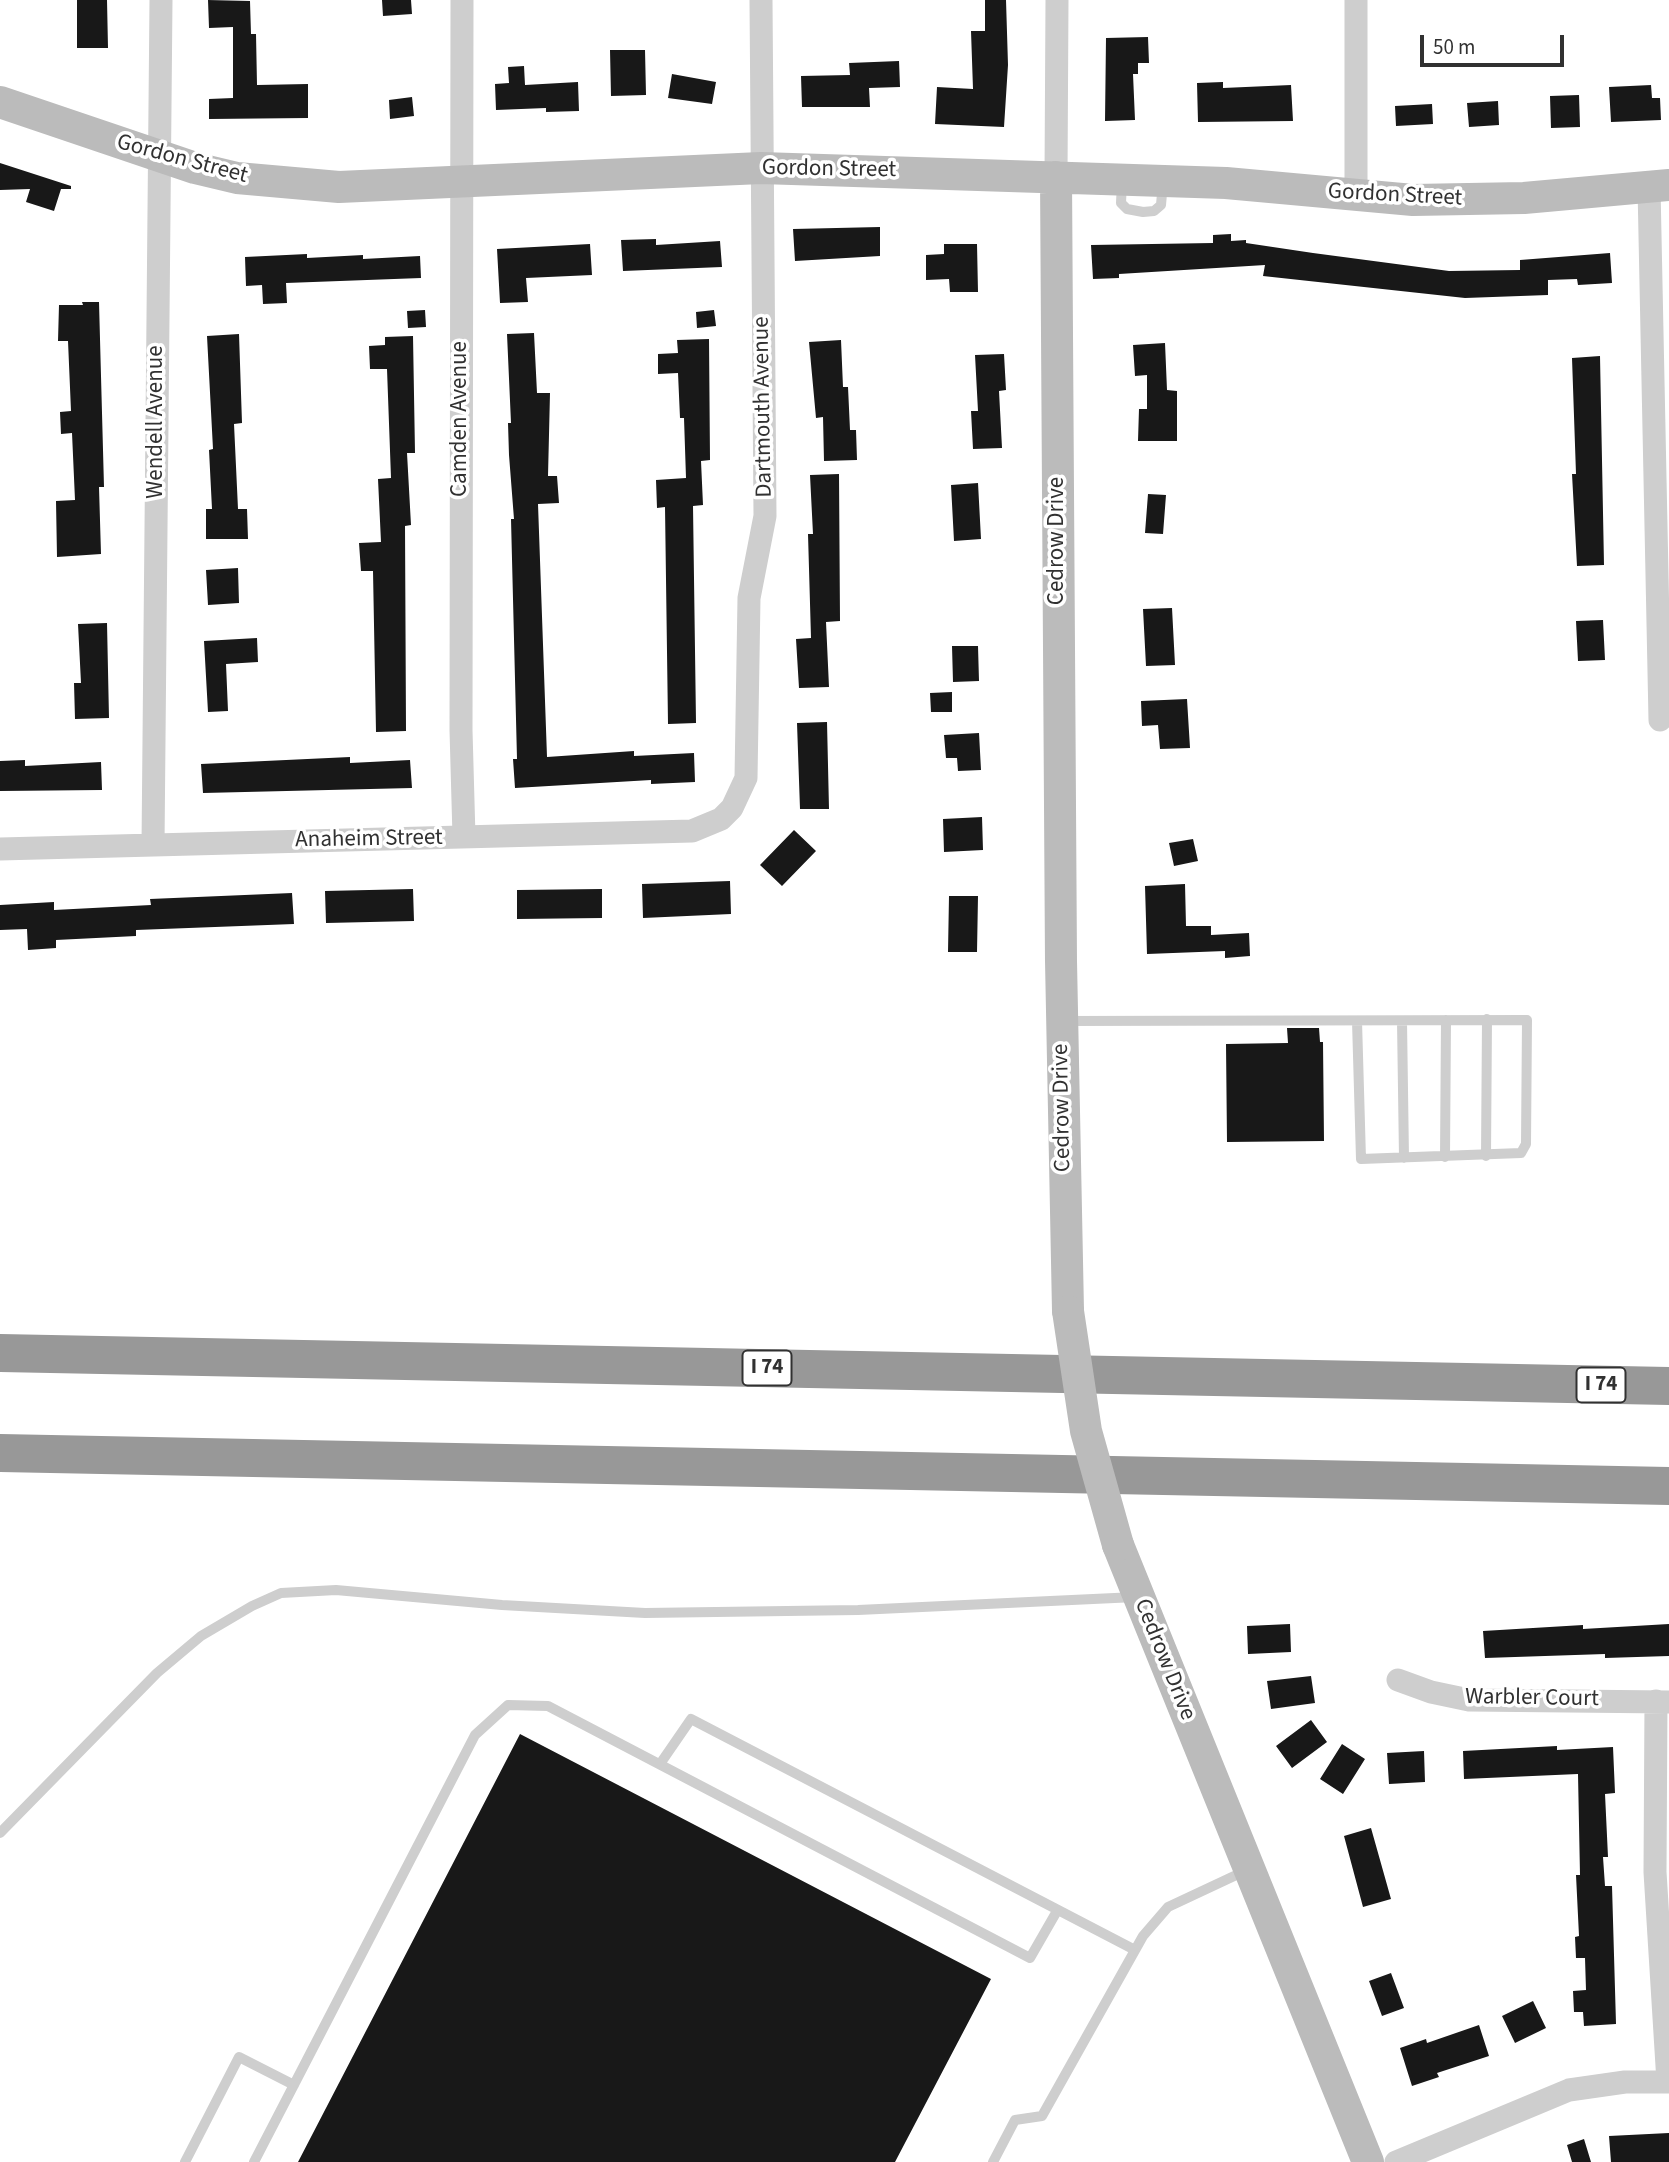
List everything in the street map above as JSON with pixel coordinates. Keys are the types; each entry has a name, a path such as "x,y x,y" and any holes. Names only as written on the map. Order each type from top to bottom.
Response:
{"highway":[{"name":"I 74","path":"0,1353 1669,1386"},
{"path":"0,1453 1669,1486"}],"street":[{"name":"Wendell Avenue","path":"153,845 161,0"},
{"name":"Camden Avenue","path":"462,0 461,730 464,837"},
{"name":"Dartmouth Avenue","path":"732,808 746,778 749,597 765,516 761,0"},
{"name":"Cedrow Drive","path":"1057,0 1062,1021 1068,1311 1086,1431 1118,1545 1368,2162"},
{"path":"1356,0 1356,196"},
{"name":"Gordon Street","path":"0,102 159,157 237,178 339,187 761,168 1122,179 1458,201 1659,186"},
{"path":"1659,186 1660,719"},
{"name":"Anaheim Street","path":"0,849 692,831 721,819 732,808"},
{"name":"Warbler Court","path":"1398,1680 1431,1692 1469,1700 1662,1702"},
{"path":"1396,2162 1569,2090 1625,2082 1669,2082 1655,1872 1662,1702"}],"lane":[{"path":"1486,1156 1487,1019"},
{"path":"1445,1157 1446,1020"},
{"path":"1062,1021 1527,1020 1526,1144 1521,1153 1361,1158 1357,1021"},
{"path":"1402,1021 1404,1158"},
{"path":"0,1833 157,1673 201,1636 252,1606 281,1593 336,1590 502,1605 673,1613 859,1610 1138,1597"},
{"path":"254,2162 475,1735 508,1705 548,1706 1030,1958 1057,1911"},
{"path":"660,1764 691,1719 1135,1950"},
{"path":"993,2162 1015,2120 1042,2116 1135,1950 1168,1907 1249,1869"},
{"path":"185,2162 239,2057 294,2085"}],"building":[{"path":"77,0 107,0 108,48 77,48"},
{"path":"208,0 250,1 251,34 256,34 257,85 308,84 308,118 209,119 209,99 233,98 233,27 209,28"},
{"path":"382,0 411,0 412,14 383,16"},
{"path":"985,0 1006,0 1008,65 1004,127 935,124 937,87 973,89 971,31 985,31"},
{"path":"1148,37 1149,63 1138,63 1138,74 1133,74 1135,120 1105,121 1106,38"},
{"path":"610,50 645,50 646,95 611,96"},
{"path":"899,61 900,87 869,88 870,107 802,107 801,76 850,75 849,63"},
{"path":"524,66 525,85 578,82 579,111 546,112 546,108 496,110 495,84 509,83 508,67"},
{"path":"672,74 716,82 712,104 668,98"},
{"path":"1223,82 1223,88 1291,85 1293,121 1198,122 1197,83"},
{"path":"1651,85 1652,98 1660,98 1661,120 1611,122 1609,87"},
{"path":"1579,95 1580,127 1551,128 1550,96"},
{"path":"412,97 414,116 390,119 389,100"},
{"path":"1498,101 1499,125 1469,127 1467,103"},
{"path":"1432,104 1433,124 1396,126 1395,106"},
{"path":"0,163 71,186 71,189 61,189 54,211 26,202 30,189 0,190"},
{"path":"880,227 880,256 795,261 793,229"},
{"path":"1231,234 1231,241 1246,240 1246,243 1449,271 1520,270 1520,260 1610,253 1612,283 1578,285 1577,279 1548,280 1548,295 1465,298 1263,276 1265,265 1119,274 1119,278 1093,279 1091,245 1213,243 1213,235"},
{"path":"656,239 656,245 720,241 722,267 623,271 621,240"},
{"path":"590,244 592,275 526,278 528,302 500,303 497,249"},
{"path":"944,244 977,244 978,292 950,292 949,279 926,280 926,255 944,254"},
{"path":"307,254 307,258 363,255 363,259 420,256 421,278 286,283 287,303 263,304 262,285 246,286 245,257"},
{"path":"82,302 99,302 104,487 99,487 101,554 57,557 56,501 75,500 72,433 61,434 60,412 71,411 68,341 58,341 59,305 83,305"},
{"path":"425,310 426,327 408,328 407,311"},
{"path":"714,310 716,326 697,328 696,312"},
{"path":"534,333 537,393 550,393 548,476 557,476 559,503 538,504 547,757 634,751 634,756 694,753 695,782 651,784 651,780 515,788 513,759 517,759 511,519 514,519 509,455 508,423 511,423 507,334"},
{"path":"239,334 242,423 234,424 238,509 247,509 248,539 206,539 206,509 212,509 209,450 213,449 207,336"},
{"path":"413,336 415,453 407,453 411,525 405,526 406,731 376,732 373,571 361,571 359,543 381,542 378,479 391,478 387,369 370,369 369,346 385,345 385,337"},
{"path":"709,339 710,460 701,461 703,505 693,506 696,723 668,724 665,507 657,508 656,480 686,478 684,418 680,418 678,373 658,374 658,354 678,353 677,340"},
{"path":"841,340 843,387 848,387 850,430 856,430 857,460 824,461 823,417 816,418 809,342"},
{"path":"1165,343 1167,390 1177,391 1177,441 1138,441 1139,409 1147,409 1147,375 1135,376 1133,345"},
{"path":"1004,354 1006,390 999,391 1002,448 973,449 971,411 978,411 975,355"},
{"path":"1600,356 1604,565 1577,566 1572,474 1576,474 1572,358"},
{"path":"839,474 840,621 826,622 829,687 799,688 796,639 811,638 808,534 813,534 810,475"},
{"path":"978,483 981,539 954,541 951,485"},
{"path":"1148,494 1166,495 1163,534 1145,533"},
{"path":"238,568 239,603 208,605 206,570"},
{"path":"1172,608 1175,665 1146,666 1143,609"},
{"path":"1603,620 1605,660 1578,661 1576,621"},
{"path":"107,623 109,718 75,719 74,683 81,683 78,624"},
{"path":"257,638 258,662 226,664 228,711 208,712 204,641"},
{"path":"952,646 978,646 979,681 953,682"},
{"path":"952,692 952,712 931,712 930,693"},
{"path":"1187,699 1190,748 1160,749 1158,725 1142,726 1141,701"},
{"path":"827,722 829,809 800,809 797,723"},
{"path":"979,733 981,770 958,771 957,758 946,758 944,735"},
{"path":"350,757 350,763 410,760 412,788 203,793 201,764"},
{"path":"25,760 25,766 101,762 102,790 0,791 0,761"},
{"path":"982,817 983,850 944,852 943,819"},
{"path":"794,830 816,851 782,886 760,865"},
{"path":"1193,839 1198,861 1174,866 1169,843"},
{"path":"730,881 731,914 643,918 642,884"},
{"path":"1185,884 1186,926 1211,926 1211,935 1249,933 1250,956 1225,958 1225,951 1147,954 1145,886"},
{"path":"413,889 414,921 326,923 325,891"},
{"path":"602,889 602,918 517,919 517,890"},
{"path":"292,893 294,924 136,930 136,936 56,940 56,948 28,950 27,929 0,930 0,905 54,902 54,910 151,905 150,899"},
{"path":"949,896 978,896 977,952 948,952"},
{"path":"1287,1028 1319,1028 1320,1042 1323,1042 1324,1141 1227,1142 1226,1044 1288,1043"},
{"path":"1290,1624 1291,1652 1248,1654 1247,1626"},
{"path":"1669,1624 1669,1656 1605,1658 1605,1654 1485,1658 1483,1631 1583,1625 1583,1629"},
{"path":"1311,1676 1315,1703 1271,1709 1267,1681"},
{"path":"1311,1720 1327,1742 1292,1768 1276,1746"},
{"path":"520,1734 991,1979 895,2162 298,2162"},
{"path":"1342,1744 1365,1759 1343,1794 1320,1779"},
{"path":"1557,1746 1557,1750 1613,1747 1615,1793 1605,1794 1608,1857 1603,1857 1605,1886 1612,1886 1616,2024 1584,2026 1583,2012 1574,2012 1573,1991 1586,1990 1585,1958 1576,1958 1575,1937 1579,1936 1576,1875 1580,1875 1578,1774 1464,1779 1463,1751"},
{"path":"1424,1751 1425,1782 1389,1784 1387,1753"},
{"path":"1371,1828 1391,1899 1363,1907 1344,1836"},
{"path":"1391,1973 1404,2008 1382,2016 1369,1981"},
{"path":"1533,2001 1546,2028 1515,2043 1502,2016"},
{"path":"1479,2025 1489,2056 1437,2073 1439,2077 1412,2086 1400,2048 1426,2039 1427,2043"},
{"path":"1669,2133 1669,2162 1611,2162 1609,2136"},
{"path":"1584,2139 1591,2162 1572,2162 1567,2145"}]}
